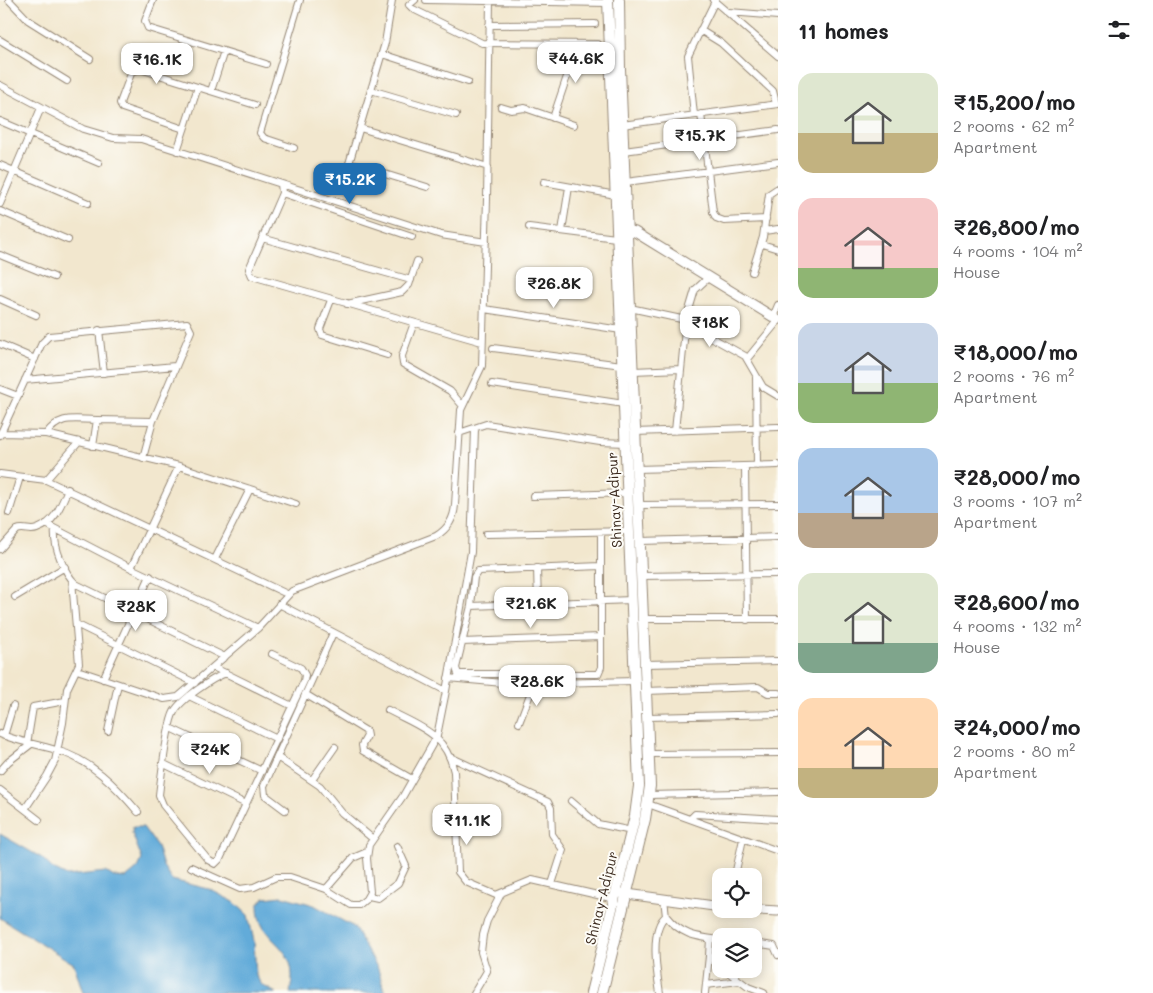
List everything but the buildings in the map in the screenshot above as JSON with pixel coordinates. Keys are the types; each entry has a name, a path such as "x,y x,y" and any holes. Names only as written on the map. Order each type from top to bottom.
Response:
{"main road":[{"name":"Shinay-Adipur","path":"591,993 648,800 644,619 637,469 624,404 622,365 620,232 626,182 622,125 619,0"},
{"name":"Shinay-Adipur","path":"602,993 639,786 628,493 632,439 633,371 630,308 616,195 608,2"}],"street":[{"path":"9,0 28,20 90,59"},
{"path":"152,0 145,21 148,28 266,64"},
{"path":"294,148 264,138 260,133 300,0"},
{"path":"345,177 382,54 392,0"},
{"path":"415,0 409,5 413,10 475,41 489,44 598,44"},
{"path":"426,0 608,2"},
{"path":"77,670 164,699 178,696 258,628 287,594 444,532 454,514 462,405 482,366 488,167 490,1"},
{"path":"766,219 724,221 716,218 713,212 704,140 687,62 691,48 714,1 778,56"},
{"path":"728,12 778,16"},
{"path":"490,25 596,24"},
{"path":"622,125 777,104 773,91 721,43 700,30"},
{"path":"0,40 67,81"},
{"path":"553,118 578,44"},
{"path":"211,91 224,51"},
{"path":"382,54 468,82"},
{"path":"184,128 124,109 120,103 129,75 136,69 255,106"},
{"path":"0,85 40,108 83,129 113,138 141,139 441,235 486,242"},
{"path":"177,151 198,87"},
{"path":"371,90 456,115"},
{"path":"501,107 511,110 525,108 574,125"},
{"path":"0,204 40,108"},
{"path":"0,121 99,163"},
{"path":"360,128 488,167"},
{"path":"624,151 778,130"},
{"path":"626,182 778,162"},
{"path":"349,163 427,187"},
{"path":"0,165 88,203"},
{"path":"544,182 616,195"},
{"path":"281,184 282,193 249,270 252,276 482,342"},
{"path":"562,231 569,187"},
{"path":"752,272 762,244 771,191 778,188"},
{"path":"282,193 412,237"},
{"path":"0,211 68,240"},
{"path":"529,226 562,231 620,232 709,277 776,319"},
{"path":"764,231 778,230"},
{"path":"262,238 411,280"},
{"path":"762,244 778,249"},
{"path":"0,255 54,277"},
{"path":"346,304 402,292 410,285 417,261"},
{"path":"675,431 686,320 695,290 709,277"},
{"path":"0,300 36,315"},
{"path":"331,300 320,330 322,335 387,355"},
{"path":"747,358 776,319 778,305"},
{"path":"630,308 686,320 707,335 747,358 763,387 778,396"},
{"path":"484,309 621,330"},
{"path":"143,458 153,421 191,331 187,323 99,330 45,338 0,434 46,434 93,446 143,458 179,466 296,504"},
{"path":"414,323 402,356 403,364 450,391 462,405"},
{"path":"99,330 104,373"},
{"path":"0,344 35,359"},
{"path":"493,348 622,365"},
{"path":"25,380 175,366"},
{"path":"633,371 681,369"},
{"path":"756,375 756,466"},
{"path":"492,384 624,404"},
{"path":"0,388 18,396"},
{"path":"46,434 53,425 62,420 153,421"},
{"path":"93,446 97,420"},
{"path":"459,434 493,424 600,442 632,439 675,431 778,427"},
{"path":"369,896 367,852 373,839 437,736 471,552 475,428"},
{"path":"46,480 79,442"},
{"path":"637,469 778,465"},
{"path":"131,568 179,466"},
{"path":"745,466 747,620"},
{"path":"0,474 46,480 68,489 287,594"},
{"path":"9,513 20,477"},
{"path":"0,549 17,530 36,529 46,524 57,512 68,489"},
{"path":"215,559 250,489"},
{"path":"533,496 628,493"},
{"path":"639,505 778,504"},
{"path":"46,524 131,568 258,628"},
{"path":"25,809 48,776 57,750 69,682 77,670 79,657 72,580 55,543 55,529"},
{"path":"601,532 601,566 601,667 600,671 594,675 461,675 456,668 471,606 474,577 478,571 601,566"},
{"path":"486,534 630,532"},
{"path":"641,541 778,536"},
{"path":"14,597 66,567"},
{"path":"536,568 538,603"},
{"path":"642,576 778,574"},
{"path":"103,679 150,576"},
{"path":"72,580 225,657"},
{"path":"471,606 632,600"},
{"path":"279,604 446,691"},
{"path":"644,619 778,619"},
{"path":"76,624 195,683"},
{"path":"285,810 265,795 263,790 333,633"},
{"path":"462,642 601,637"},
{"path":"226,674 218,677 189,696 174,712 164,764 160,800 212,863 215,864 220,859 304,681 304,672 272,654"},
{"path":"645,664 778,661"},
{"path":"213,667 292,706"},
{"path":"448,678 534,684 635,681"},
{"path":"108,731 118,684"},
{"path":"519,723 534,684"},
{"path":"646,691 758,687 768,693 778,693"},
{"path":"305,694 366,731 368,736 362,745 363,750 412,779"},
{"path":"189,696 277,739"},
{"path":"0,771 28,745 33,707 65,701"},
{"path":"12,706 2,735 28,745 57,750 81,760 107,778 138,812"},
{"path":"388,710 437,736 450,757 454,772 458,872 466,882 490,894 501,894 532,880 619,895 712,905"},
{"path":"647,717 778,714"},
{"path":"170,728 262,771"},
{"path":"312,780 335,747"},
{"path":"648,754 778,753"},
{"path":"277,757 320,786 342,813 373,839"},
{"path":"450,757 548,802 552,834 562,850 552,884"},
{"path":"164,764 246,804"},
{"path":"0,790 39,820"},
{"path":"648,800 778,792"},
{"path":"648,800 690,819 778,851"},
{"path":"572,801 598,824 632,831"},
{"path":"690,819 696,814 778,819"},
{"path":"737,868 743,839"},
{"path":"191,867 240,889 254,887 280,876 326,889 355,906 369,896 378,898 398,883 404,875 405,862 396,846"},
{"path":"326,889 352,858 367,852"},
{"path":"474,993 486,971 481,952 484,927 501,894"},
{"path":"664,899 666,916 687,934 710,939 708,985 705,993"},
{"path":"762,910 778,911"},
{"path":"660,993 656,961 657,928 660,920 666,916"},
{"path":"762,944 774,946 778,955"},
{"path":"708,985 736,978 747,990 764,993"},
{"path":"708,985 711,993"}],"water":[{"path":"133,827 143,827 157,846 163,866 172,880 209,889 234,902 248,915 254,941 256,976 262,985 276,993 83,993 74,964 0,918 0,834 42,858 53,869 67,876 106,872 114,877 126,878 138,868 142,859 132,833"},
{"path":"282,896 314,905 354,927 378,969 385,993 290,993 292,976 290,963 285,953 264,929 258,905 264,898"}]}
